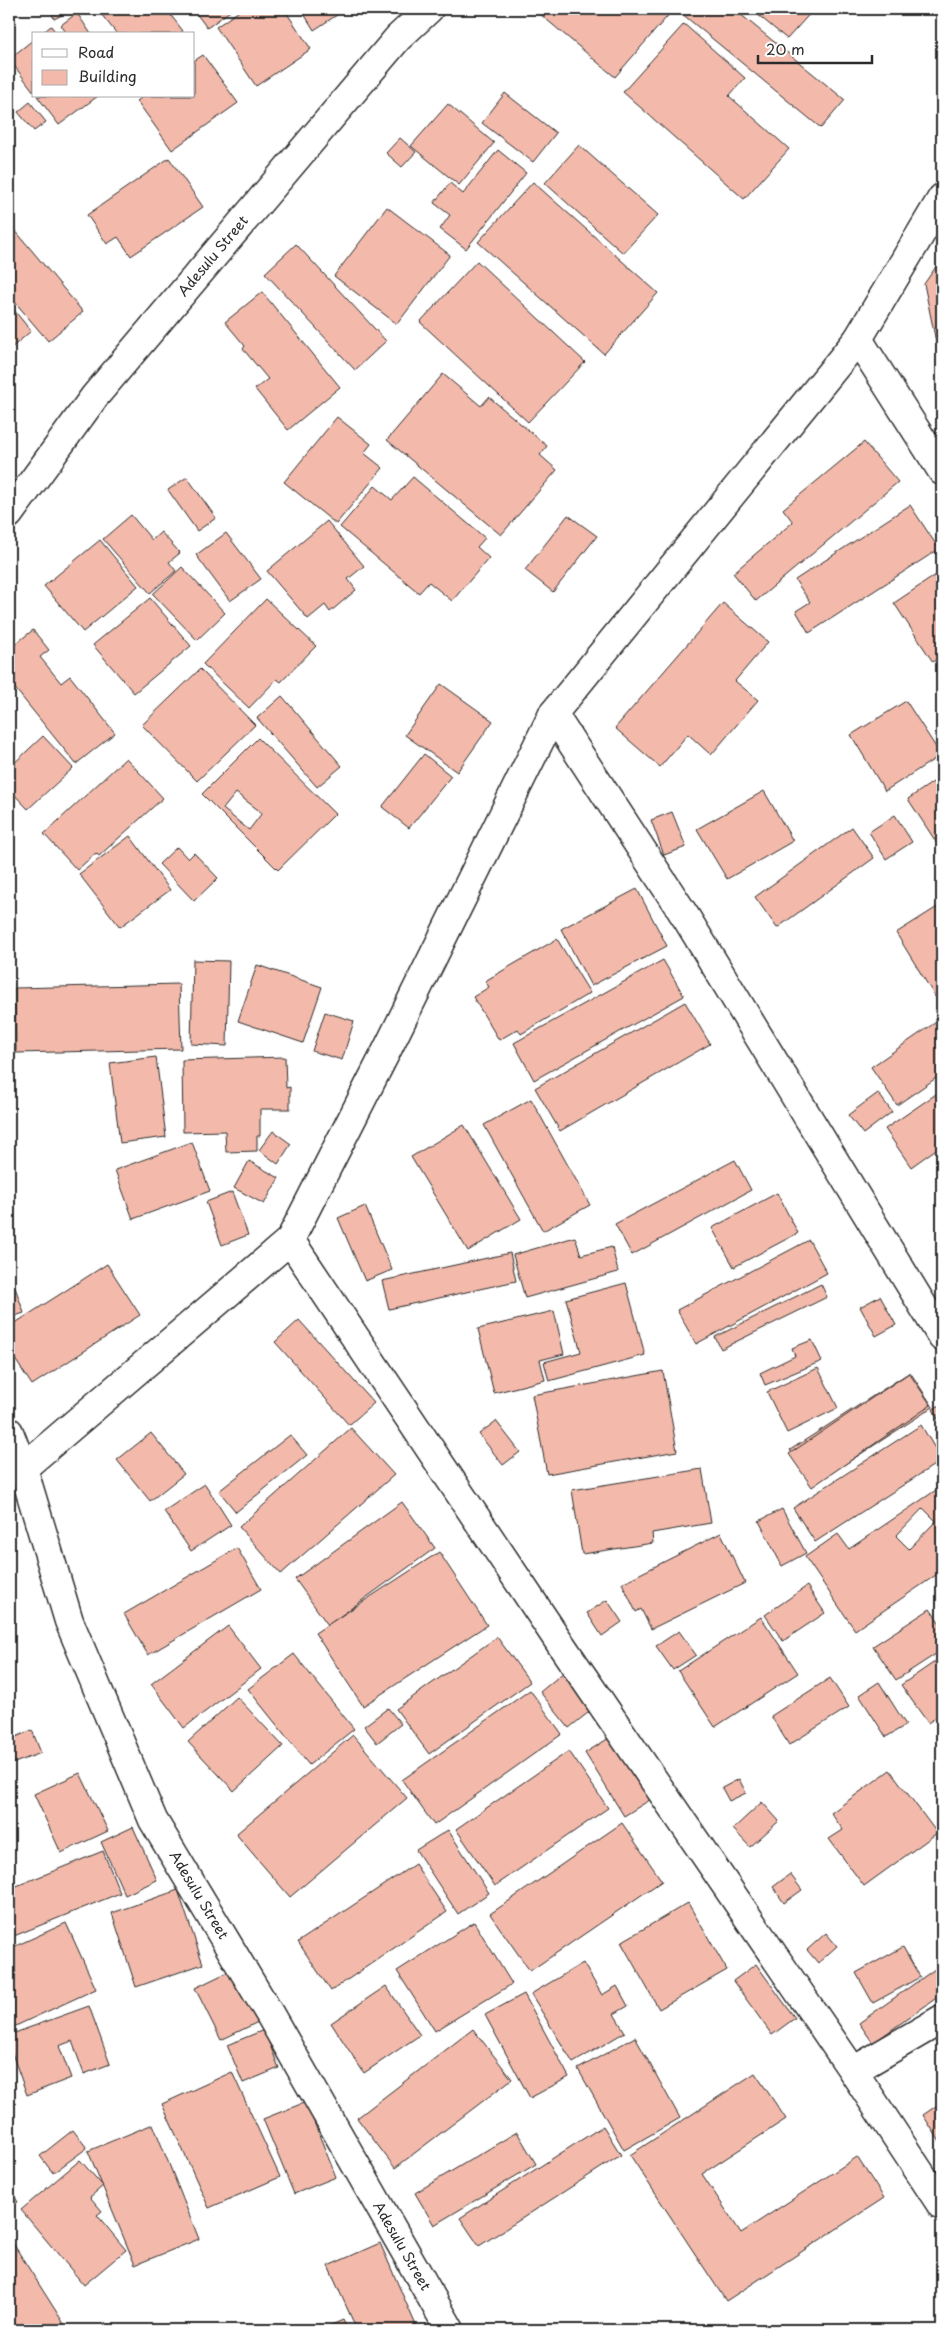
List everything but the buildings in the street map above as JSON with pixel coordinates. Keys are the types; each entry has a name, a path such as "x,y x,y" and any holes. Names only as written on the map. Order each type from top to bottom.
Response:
{"street":[{"name":"Adesulu Street","path":"9,514 95,396 392,45 429,9"},
{"path":"23,1468 290,1240 386,1052 553,714 858,339 942,198"},
{"path":"858,339 942,471"},
{"path":"553,714 687,919 942,1337"},
{"path":"290,1240 564,1649 853,2071 942,2206"},
{"name":"Adesulu Street","path":"9,1432 23,1468 69,1622 153,1820 270,2013 450,2330"},
{"path":"853,2071 942,2019"}]}
